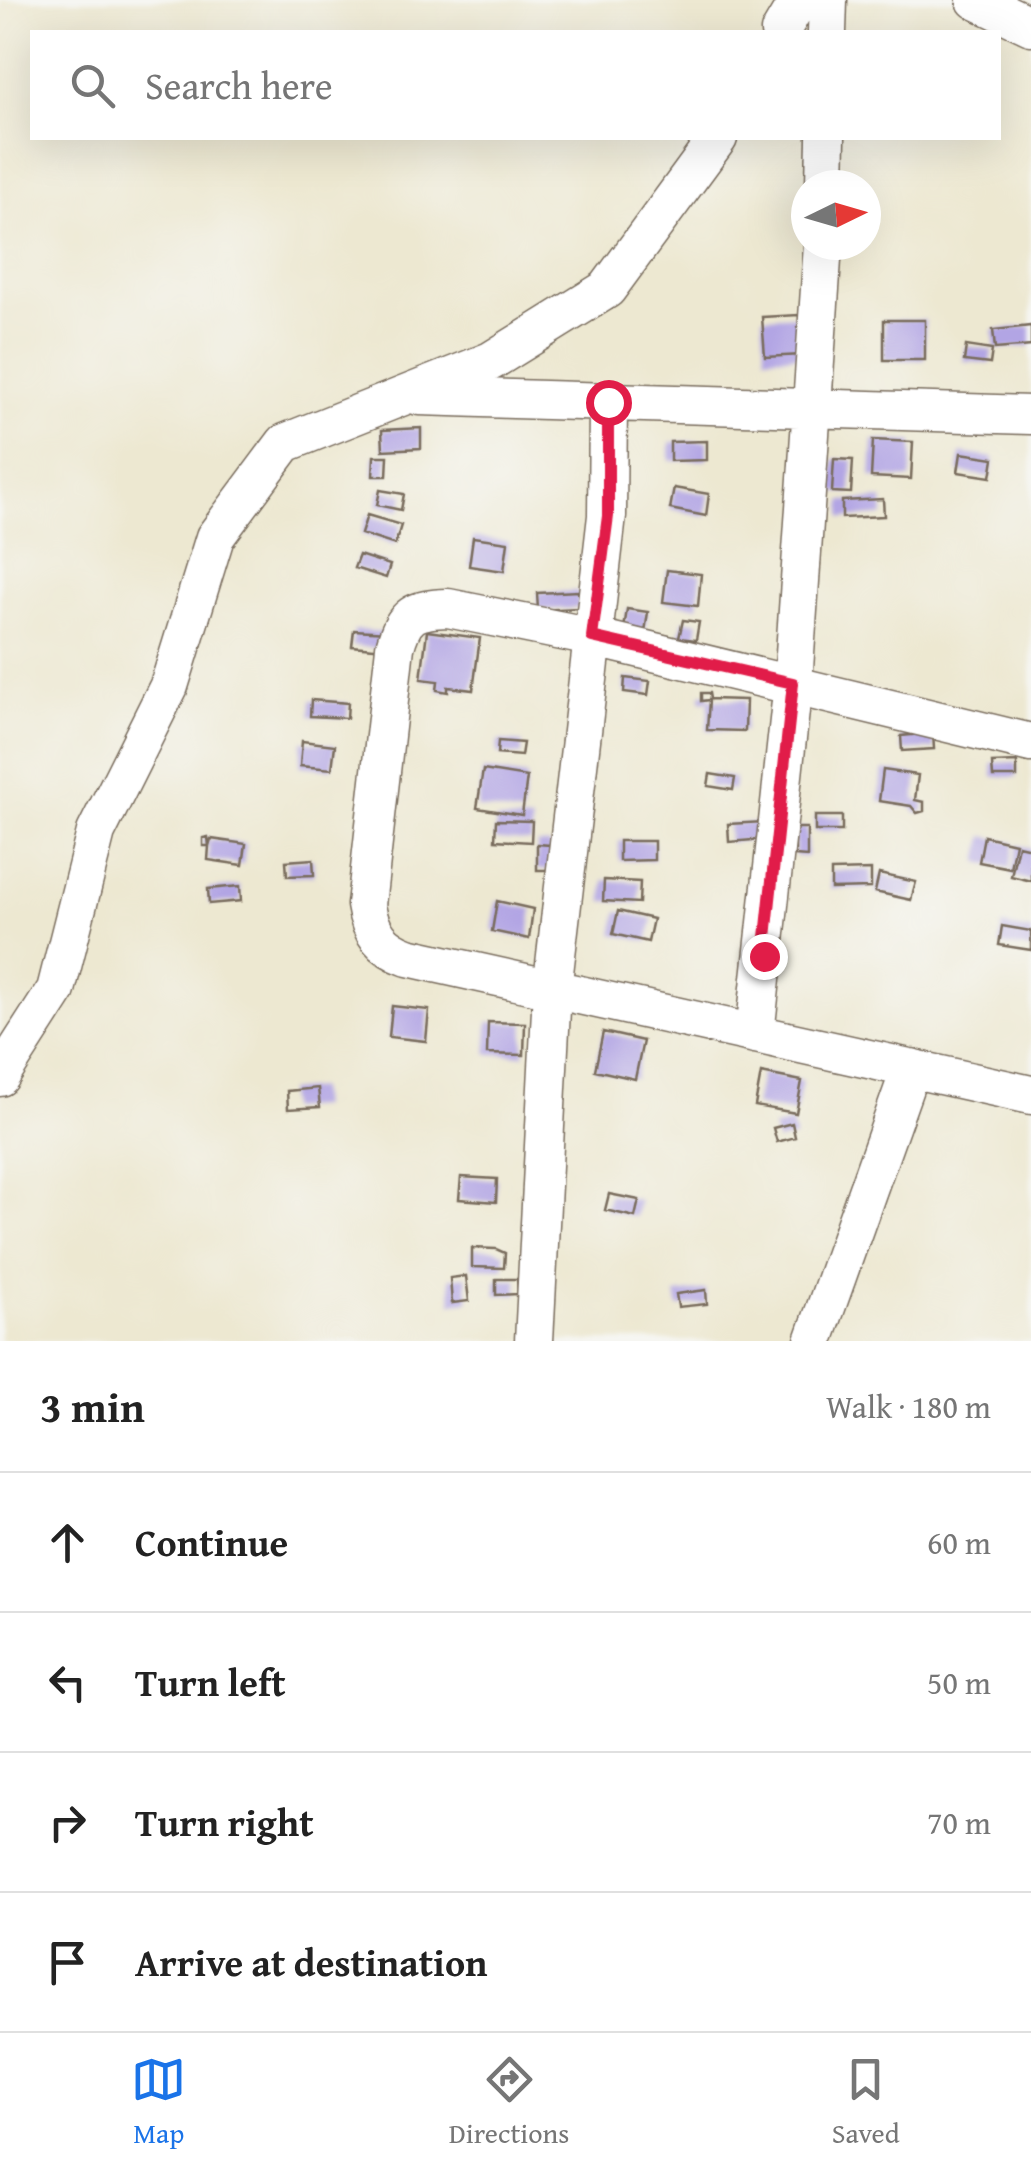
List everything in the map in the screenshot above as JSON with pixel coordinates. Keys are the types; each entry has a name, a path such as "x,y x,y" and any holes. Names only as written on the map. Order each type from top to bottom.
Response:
{"street":[{"path":"781,30 799,0"},
{"path":"827,30 828,0"},
{"path":"976,0 1031,26"},
{"path":"0,1077 56,990 96,832 169,686 215,537 285,443 491,360 607,289 717,140"},
{"path":"825,170 826,140"},
{"path":"756,1034 793,683 821,260"},
{"path":"404,395 1031,414"},
{"path":"534,1341 552,990 608,516 608,402"},
{"path":"1031,743 592,637 448,608 428,609 412,614 401,627 395,647 366,905 368,922 391,951 1031,1095"},
{"path":"814,1341 912,1068"}],"building":[{"path":"799,315 802,355 765,357 762,317"},
{"path":"884,320 925,320 925,360 884,360"},
{"path":"1031,326 1031,346 995,349 993,330"},
{"path":"966,346 992,350 990,364 964,361"},
{"path":"421,428 421,448 383,450 382,430"},
{"path":"873,440 913,442 911,479 871,477"},
{"path":"707,441 707,460 670,461 670,442"},
{"path":"961,453 994,458 991,477 958,472"},
{"path":"374,456 388,456 387,476 373,476"},
{"path":"834,459 853,460 851,493 832,492"},
{"path":"674,488 709,494 706,516 670,509"},
{"path":"380,490 404,494 401,510 377,505"},
{"path":"883,499 884,516 842,518 842,501"},
{"path":"367,515 401,525 395,545 361,534"},
{"path":"473,537 508,542 504,571 469,566"},
{"path":"359,555 390,565 386,578 354,568"},
{"path":"667,570 701,574 698,606 663,602"},
{"path":"578,591 579,608 538,610 537,593"},
{"path":"627,609 648,612 645,632 624,629"},
{"path":"683,620 699,622 696,640 679,638"},
{"path":"354,630 387,632 385,649 352,646"},
{"path":"427,631 480,638 473,690 437,690 438,681 421,679"},
{"path":"625,678 650,681 648,695 624,692"},
{"path":"701,693 709,693 710,699 746,700 745,731 707,730 709,700 701,701"},
{"path":"311,700 348,703 347,718 310,716"},
{"path":"933,733 934,749 902,751 901,736"},
{"path":"302,741 335,745 332,769 300,766"},
{"path":"498,741 523,743 521,756 497,754"},
{"path":"1017,762 1017,777 993,777 992,763"},
{"path":"483,770 527,777 522,815 477,808"},
{"path":"883,770 918,775 915,800 924,802 924,811 917,813 911,806 879,801"},
{"path":"710,774 735,778 733,790 708,786"},
{"path":"815,816 842,816 842,831 815,831"},
{"path":"496,820 532,821 531,842 495,840"},
{"path":"764,822 765,839 729,842 728,824"},
{"path":"795,828 807,828 807,857 795,856"},
{"path":"984,836 1015,843 1010,868 979,862"},
{"path":"211,839 246,844 243,865 208,860"},
{"path":"619,841 654,841 654,860 619,861"},
{"path":"537,844 550,845 550,870 537,870"},
{"path":"1018,845 1031,848 1031,881 1011,876"},
{"path":"313,859 314,875 287,876 286,861"},
{"path":"871,870 871,888 831,889 831,871"},
{"path":"879,874 916,882 911,900 875,892"},
{"path":"604,880 640,882 639,903 603,901"},
{"path":"240,886 241,901 209,904 208,889"},
{"path":"497,901 533,909 529,939 492,931"},
{"path":"618,911 653,919 648,942 613,934"},
{"path":"1002,926 1031,931 1031,950 999,945"},
{"path":"392,1006 429,1010 426,1041 389,1037"},
{"path":"488,1022 525,1023 524,1055 487,1054"},
{"path":"603,1032 643,1041 635,1079 595,1070"},
{"path":"761,1073 802,1081 796,1113 755,1106"},
{"path":"318,1088 320,1107 288,1109 287,1091"},
{"path":"792,1123 795,1137 777,1142 773,1128"},
{"path":"461,1177 497,1179 496,1202 459,1199"},
{"path":"609,1194 639,1200 635,1217 605,1210"},
{"path":"472,1248 505,1253 504,1268 472,1267"},
{"path":"466,1276 469,1301 452,1303 450,1278"},
{"path":"496,1279 517,1279 518,1294 496,1295"},
{"path":"706,1290 707,1304 678,1307 676,1294"}],"route":[{"path":"608,402 608,516 592,637 793,683 764,956"}]}
